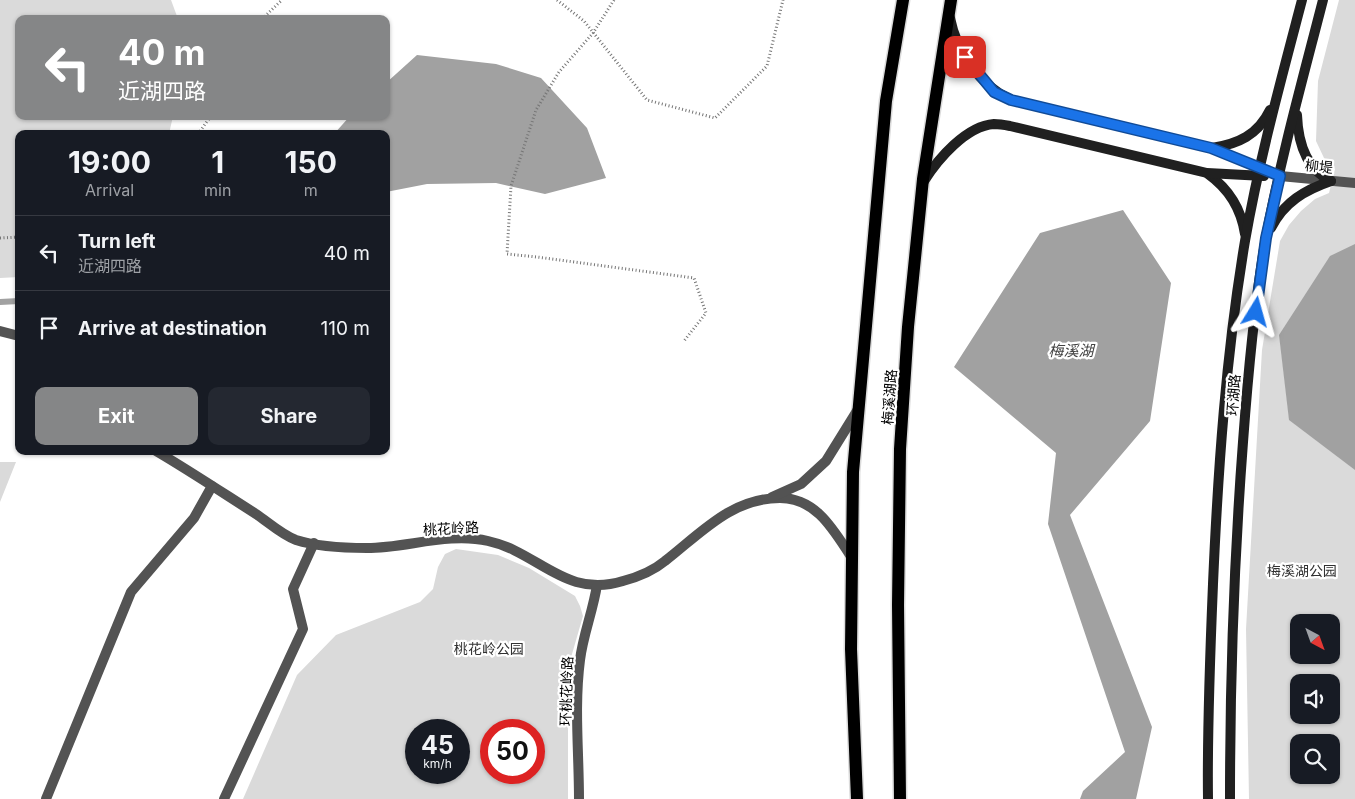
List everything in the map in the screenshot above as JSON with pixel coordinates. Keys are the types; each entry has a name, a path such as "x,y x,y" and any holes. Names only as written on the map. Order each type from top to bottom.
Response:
{"main road":[{"name":"梅溪湖路","path":"858,799 851,649 853,472 886,101 903,0"},
{"name":"梅溪湖路","path":"900,799 898,751 900,450 908,327 922,184 951,0"},
{"name":"环湖路","path":"1208,799 1210,650 1221,444 1229,360 1246,240 1277,96 1302,0"},
{"name":"环湖路","path":"1230,799 1230,705 1239,497 1249,368 1266,238 1297,101 1323,0"},
{"path":"949,14 952,32 959,47 994,92 1011,100 1211,148 1260,172"},
{"path":"1211,148 1236,143 1246,138 1266,120 1277,96"},
{"path":"1297,101 1297,124 1304,154 1320,176 1331,181"},
{"path":"922,184 935,164 961,139 975,130 992,124 1010,126 1207,173 1260,172 1280,176"},
{"path":"1207,173 1219,182 1240,210 1246,240"},
{"path":"1266,238 1285,207 1299,194 1331,181"}],"street":[{"name":"柳堤","path":"1280,176 1355,183"},
{"path":"0,331 15,335"},
{"path":"768,499 800,484 826,462 859,408"},
{"name":"桃花岭路","path":"162,455 296,540 365,548 399,547 454,539 487,540 512,548 557,575 577,584 597,586 621,582 644,574 664,562 707,525 740,506 768,499"},
{"path":"46,799 131,592 194,518 212,486"},
{"path":"768,499 782,498 794,500 815,509 828,521 852,558"},
{"path":"224,799 303,629 293,589 314,543"},
{"name":"环桃花岭路","path":"579,799 579,674 583,642 593,609 597,586"}],"path":[{"path":"266,15 282,0"},
{"path":"557,0 584,21 647,100 715,118 767,66 783,0"},
{"path":"614,0 593,33 558,72 536,110 511,186 507,254 694,278 706,313 684,341"},
{"path":"0,238 15,237"}],"green space":[{"path":"0,0 171,0 177,15 15,15 15,120 172,120 170,130 15,130 15,277 0,278"},
{"name":"梅溪湖公园","path":"1339,0 1355,0 1355,799 1249,799 1246,629 1262,350 1280,241 1289,225 1301,211 1315,199 1329,193 1335,169 1324,158 1316,141 1318,81"},
{"path":"0,462 16,462 0,502"},
{"name":"桃花岭公园","path":"456,549 498,555 529,568 575,596 583,616 570,661 568,683 568,799 243,799 297,675 336,635 420,602 433,589 438,567 445,554"}],"water":[{"path":"417,55 496,64 541,78 587,128 606,178 545,194 496,183 427,184 390,191 390,130 338,130 346,120 390,120 390,79"},
{"name":"梅溪湖","path":"1123,210 1171,283 1150,421 1070,515 1152,727 1136,799 1080,799 1083,791 1125,752 1048,524 1056,453 954,367 1040,233"},
{"path":"1355,244 1355,470 1289,420 1279,335 1330,256"}],"waterway":[{"path":"0,302 15,301"}],"route":[{"path":"965,57 994,92 1011,100 1211,148 1280,176 1266,238 1256,312"}]}
